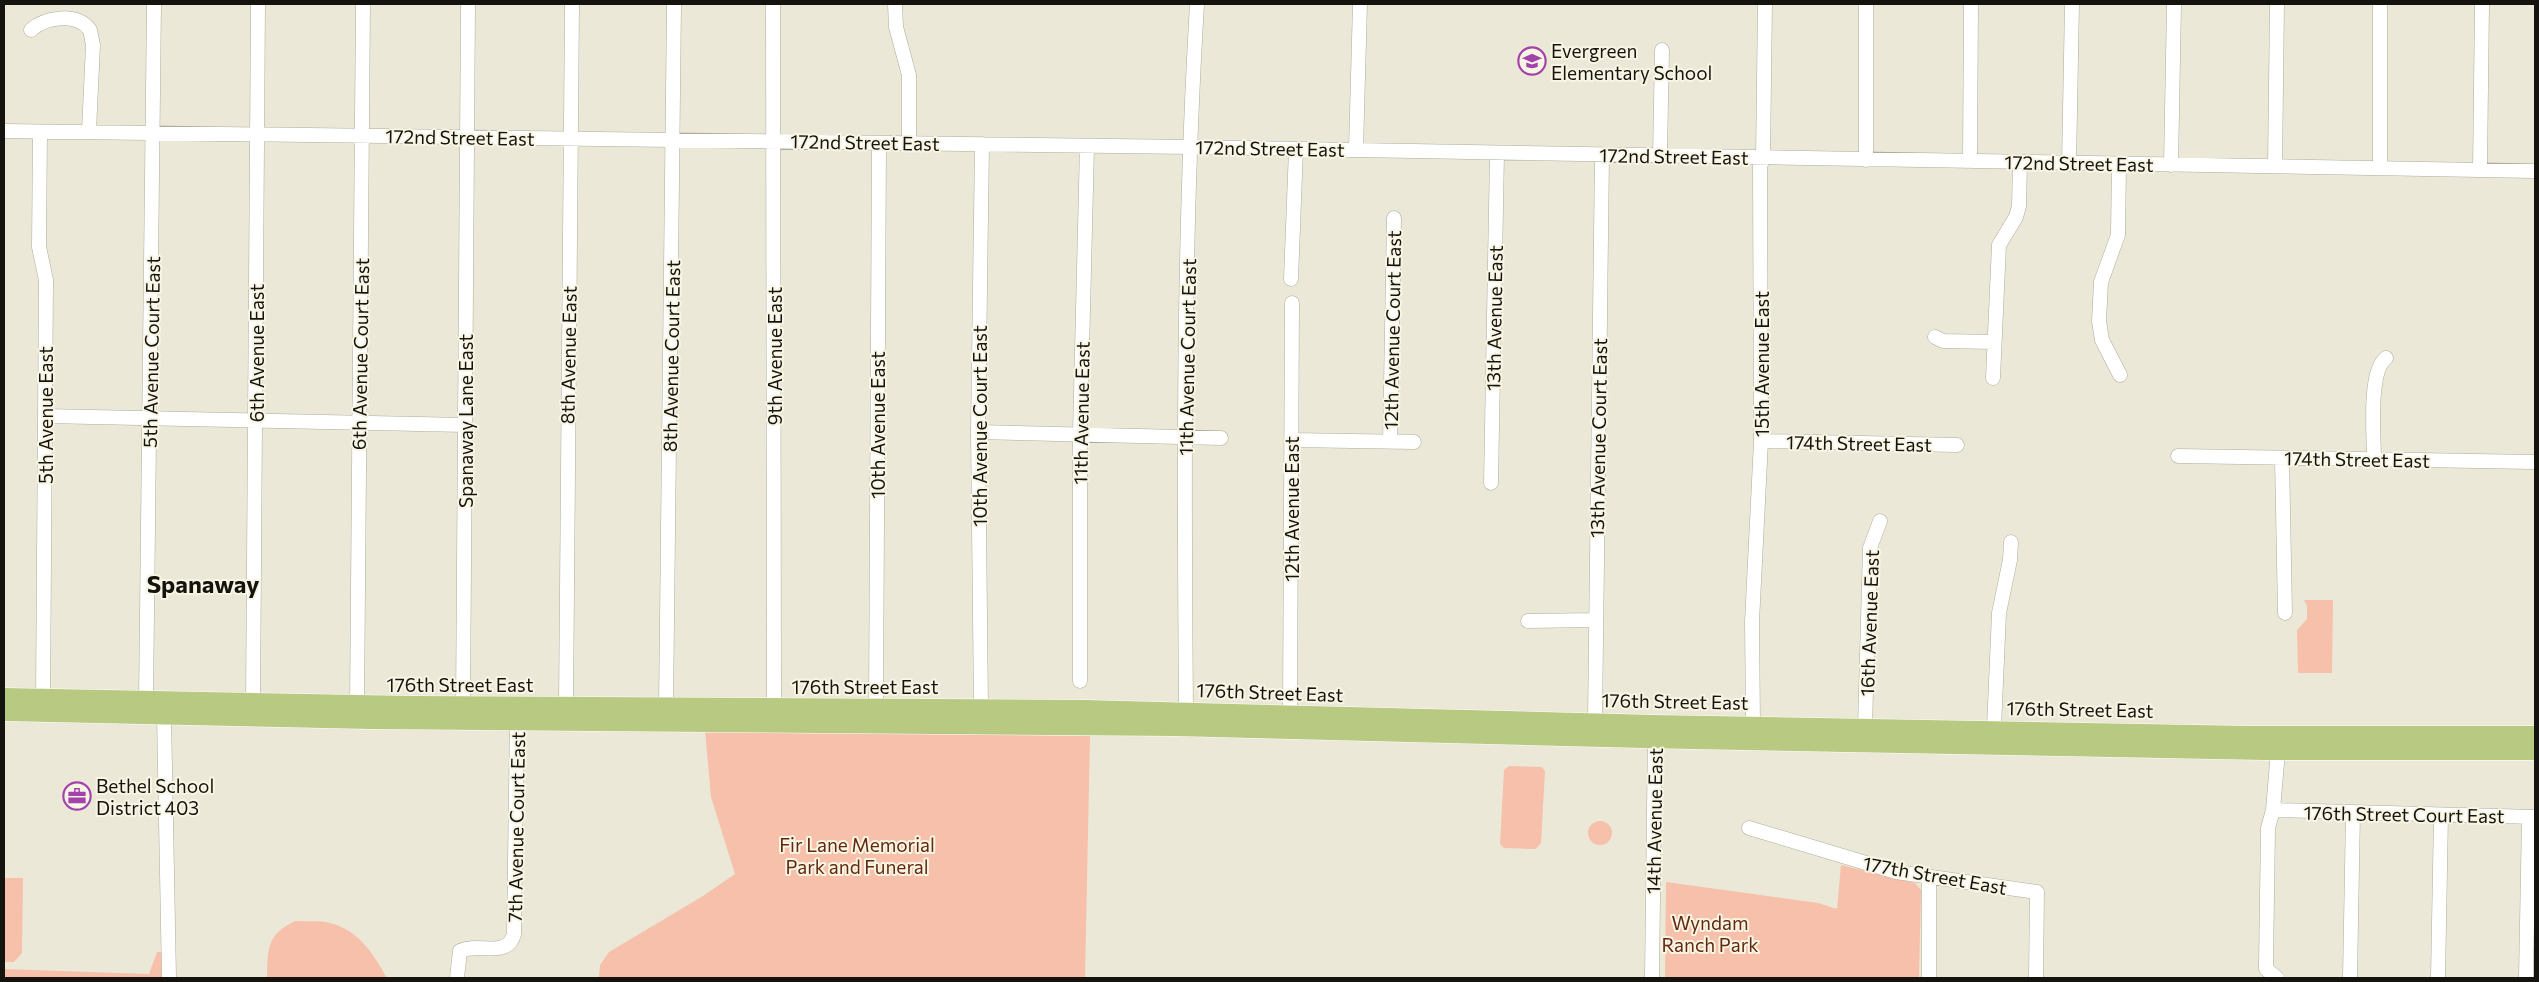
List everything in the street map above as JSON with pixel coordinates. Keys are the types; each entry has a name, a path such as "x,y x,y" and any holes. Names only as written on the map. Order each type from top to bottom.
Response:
{"main road":[{"name":"176th Street East","path":"4,697 357,705 666,708 876,707 1186,711 1595,721 1655,731 1753,724 1865,727 1935,736 1994,728 2251,734 2535,735"},
{"path":"4,704 36,705 42,698"},
{"path":"164,714 170,708 244,710 253,703"},
{"path":"494,720 509,712 559,713 566,706"},
{"path":"597,721 608,713 658,713 666,708"},
{"path":"1105,726 1120,719 1177,718 1186,711"},
{"name":"176th Street East","path":"4,712 494,720 1105,726 1481,734 1655,731 1935,736 2171,749 2535,751"},
{"path":"1481,734 1496,728 1585,728 1595,721"},
{"path":"2171,749 2188,741 2240,741 2251,734"},
{"path":"2278,751 2287,742 2334,742 2354,735"}],"street":[{"name":"5th Avenue Court East","path":"146,700 154,4"},
{"name":"6th Avenue East","path":"253,703 258,4"},
{"name":"6th Avenue Court East","path":"357,705 363,4"},
{"name":"Spanaway Lane East","path":"463,706 468,4"},
{"name":"8th Avenue East","path":"566,706 572,4"},
{"name":"8th Avenue Court East","path":"666,708 674,139 674,4"},
{"name":"9th Avenue East","path":"773,4 775,141 774,707"},
{"path":"895,4 896,27 908,70 909,142"},
{"name":"11th Avenue Court East","path":"1186,711 1184,436 1191,147 1197,4"},
{"path":"1356,149 1360,4"},
{"name":"15th Avenue East","path":"1753,724 1752,622 1761,441 1760,167 1763,158 1765,4"},
{"path":"1866,4 1866,160"},
{"path":"1970,161 1972,4"},
{"path":"2070,164 2072,4"},
{"path":"2171,164 2174,4"},
{"path":"2275,166 2277,4"},
{"path":"2380,4 2380,167"},
{"path":"2480,170 2482,4"},
{"path":"31,30 44,20 65,19 76,20 90,30 93,44 89,131"},
{"path":"1660,156 1662,50"},
{"name":"172nd Street East","path":"4,131 1356,149 2070,164 2380,167 2535,171"},
{"name":"5th Avenue East","path":"40,132 39,247 46,280 42,698"},
{"name":"10th Avenue East","path":"876,707 879,142"},
{"name":"10th Avenue Court East","path":"981,708 978,432 982,144"},
{"name":"11th Avenue East","path":"1080,681 1080,434 1087,146"},
{"path":"1291,279 1296,149"},
{"name":"13th Avenue East","path":"1491,483 1497,153"},
{"name":"13th Avenue Court East","path":"1595,721 1602,155"},
{"path":"1993,378 1999,245 2016,217 2019,206 2020,163"},
{"path":"2119,164 2118,235 2101,282 2099,321 2102,340 2120,375"},
{"name":"12th Avenue Court East","path":"1390,442 1394,218"},
{"name":"12th Avenue East","path":"1290,714 1292,304"},
{"path":"1935,337 1943,341 1994,342"},
{"path":"2374,460 2376,376 2381,362 2386,358"},
{"path":"45,416 465,425"},
{"path":"978,432 1221,438"},
{"path":"1291,440 1414,442"},
{"name":"174th Street East","path":"1761,441 1957,445"},
{"name":"174th Street East","path":"2178,456 2535,462"},
{"path":"2282,458 2285,613"},
{"name":"16th Avenue East","path":"1865,727 1870,548 1880,521"},
{"path":"1994,728 1999,613 2010,560 2011,542"},
{"path":"1528,621 1596,620"},
{"path":"164,714 169,978"},
{"name":"7th Avenue Court East","path":"457,978 460,951 469,948 504,948 510,943 514,934 517,720"},
{"name":"14th Avenue East","path":"1652,978 1655,731"},
{"path":"2274,977 2266,965 2268,828 2273,810 2278,751"},
{"name":"176th Street Court East","path":"2273,810 2532,817"},
{"path":"2350,978 2353,813"},
{"path":"2438,978 2441,815"},
{"path":"2526,978 2532,817"},
{"name":"177th Street East","path":"1749,828 1879,868 2036,892 2036,978"},
{"path":"1929,978 1930,877"}],"green space":[{"path":"2304,600 2333,600 2332,673 2298,673 2297,630 2307,619 2307,606"},
{"name":"Fir Lane Memorial Park and Funeral","path":"705,730 1090,736 1085,978 599,978 600,965 609,952 703,896 735,874 711,797"},
{"path":"1509,766 1542,767 1545,771 1541,843 1536,849 1504,848 1500,844 1504,770"},
{"path":"1600,821 1609,824 1612,833 1609,842 1600,845 1591,842 1588,833 1591,824"},
{"name":"Wyndam Ranch Park","path":"1841,865 1915,883 1921,890 1919,978 1665,978 1666,882 1818,903 1837,909"},
{"path":"4,878 23,878 22,953 14,962 4,962"},
{"path":"295,921 326,922 349,931 371,952 387,978 267,978 271,944 279,932"},
{"path":"157,952 164,952 164,978 4,978 4,969 149,974"}],"place":[{"name":"Evergreen Elementary School","path":"1532,61"},
{"name":"Bethel School District 403","path":"77,796"}],"district":[{"name":"Spanaway","path":"203,583"}]}
